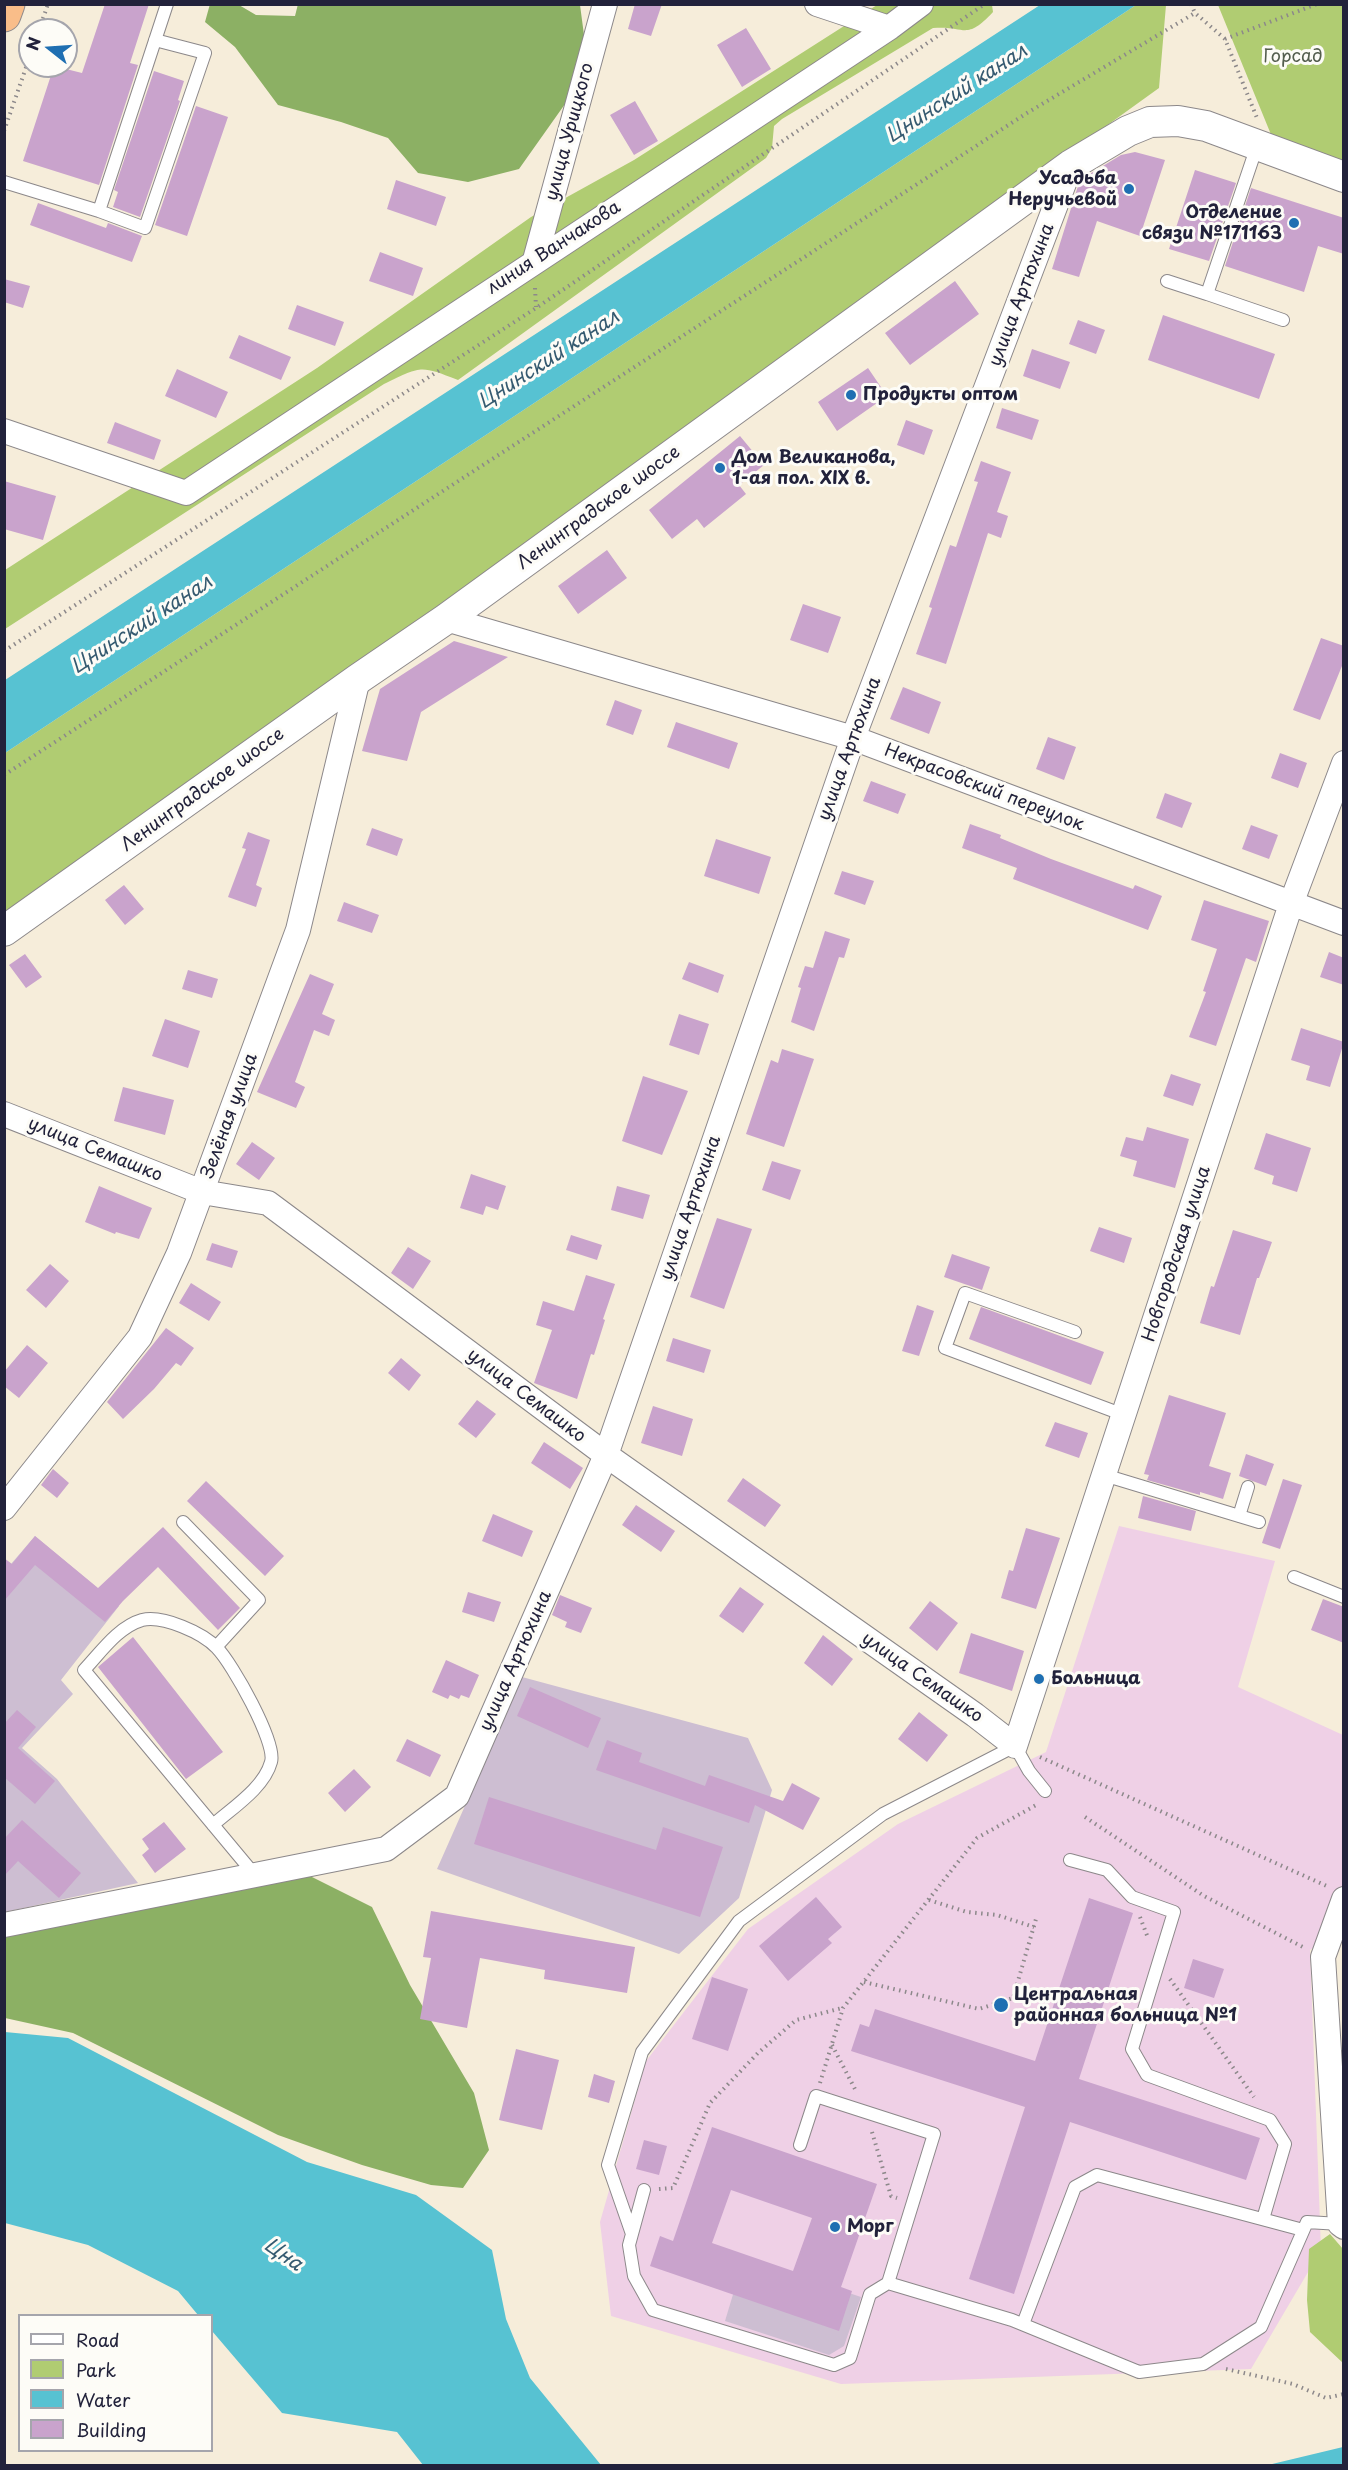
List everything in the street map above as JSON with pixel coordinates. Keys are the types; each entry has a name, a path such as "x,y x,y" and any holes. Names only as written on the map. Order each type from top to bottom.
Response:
{"highway":[{"path":"4,15 8,4"}],"street":[{"name":"улица Урицкого","path":"535,260 605,4"},
{"path":"817,4 889,28"},
{"name":"линия Ванчакова","path":"4,430 186,493 889,28 921,4"},
{"name":"Ленинградское шоссе","path":"4,932 358,679 446,619 1071,165 1128,131 1150,122 1178,121 1206,126 1344,177"},
{"name":"улица Артюхина","path":"4,1925 386,1849 457,1796 606,1455 853,738 1071,165"},
{"name":"Некрасовский переулок","path":"446,619 853,738 1344,923"},
{"name":"Зелёная улица","path":"4,1508 140,1337 179,1253 298,930 358,679"},
{"name":"Новгородская улица","path":"1015,1746 1292,904 1344,763"},
{"name":"улица Семашко","path":"4,1114 202,1192 268,1203 606,1455 975,1715 1015,1746"},
{"path":"1338,1893 1323,1957 1342,2225"}],"lane":[{"path":"99,211 167,4"},
{"path":"4,182 99,211 145,228 205,53 155,40"},
{"path":"1207,294 1264,147"},
{"path":"1167,280 1283,320"},
{"path":"1075,1332 964,1293 945,1348 1124,1415"},
{"path":"1104,1475 1259,1522"},
{"path":"1239,1516 1248,1487"},
{"path":"183,1522 259,1600 216,1647"},
{"path":"1294,1577 1344,1596"},
{"path":"213,1825 247,1796 266,1774 272,1760 268,1736 231,1665 216,1647 198,1634 172,1622 145,1619 124,1628 84,1670 213,1825 254,1874"},
{"path":"632,2234 608,2165 642,2052 739,1921 883,1814 1015,1746 1043,1796"},
{"path":"1070,1860 1107,1870 1132,1898 1173,1912 1132,2049 1147,2075 1270,2120 1285,2144 1263,2219"},
{"path":"644,2190 629,2245 634,2276 653,2310 834,2365 850,2358 870,2294 888,2283 934,2134 816,2096 800,2145"},
{"path":"1023,2324 1075,2187 1097,2175 1303,2230"},
{"path":"888,2283 1023,2324 1139,2372 1203,2364 1262,2328 1307,2222 1342,2225"}],"path":[{"path":"4,651 536,308 985,4"},
{"path":"1191,4 1195,13 1225,39 1264,147"},
{"path":"1225,39 1317,4"},
{"path":"4,776 1027,113 1195,13"},
{"path":"4,131 22,78"},
{"path":"1015,1746 1338,1893"},
{"path":"816,2096 843,2008 977,1838 1043,1796"},
{"path":"1085,1817 1204,1896 1323,1957"},
{"path":"1132,1898 1158,1962 1270,2120"},
{"path":"929,1900 968,1912 997,1915 1034,1927"},
{"path":"864,1982 979,2009 1013,1998 1036,1919"},
{"path":"644,2190 673,2188 710,2103 758,2053 796,2020 843,2008"},
{"path":"1203,2364 1293,2384 1326,2398 1344,2394"}],"shaded area":[{"name":"Центральная районная больница №1","path":"1119,1526 1275,1561 1238,1687 1343,1735 1344,1925 1310,1950 1321,2250 1251,2369 841,2384 611,2316 600,2222 646,2061 748,1929 898,1824 1046,1752"},
{"path":"35,1536 119,1606 61,1680 73,1694 22,1748 57,1779 138,1883 5,1912 5,1571"},
{"path":"522,1677 748,1738 772,1790 739,1898 679,1954 437,1869"},
{"path":"744,2258 861,2297 844,2346 829,2355 725,2321"}],"green space":[{"path":"210,4 239,5 256,15 295,16 298,4 580,5 584,35 565,104 519,169 468,182 418,173 388,138 341,122 278,105 235,47 205,22"},
{"path":"877,5 992,5 993,12 976,27 970,29 933,28 782,119 774,126 772,148 766,158 458,380 421,370 384,384 5,629 5,570 317,368 531,217 634,160"},
{"path":"1136,5 1166,5 1159,88 5,919 5,753"},
{"name":"Горсад","path":"1218,5 1343,5 1343,164 1272,137"},
{"path":"310,1876 372,1907 410,1985 474,2093 489,2150 463,2188 431,2185 362,2165 278,2135 73,2033 5,2018 5,1934 265,1879"},
{"path":"1330,2234 1343,2249 1343,2363 1310,2332 1307,2300 1309,2249"}],"water":[{"name":"Цнинский канал","path":"1040,5 1136,5 5,753 5,680"},
{"name":"Цна","path":"5,2032 68,2038 307,2162 416,2195 492,2250 506,2319 530,2378 601,2465 423,2465 397,2432 282,2413 213,2332 213,2314 197,2314 178,2291 88,2245 5,2223"},
{"path":"1343,2447 1343,2465 1268,2465"}],"building":[{"path":"105,4 149,4 130,63 138,65 99,185 23,161 50,78 78,78 78,72 82,73"},
{"path":"635,4 662,4 651,36 628,29"},
{"path":"746,28 771,69 742,87 717,45"},
{"path":"154,71 184,81 178,100 180,101 140,217 113,207 118,192 114,190"},
{"path":"635,101 658,141 634,155 610,115"},
{"path":"196,106 228,117 187,236 155,225"},
{"path":"1135,152 1165,160 1140,236 1097,221 1079,277 1052,269 1078,186 1088,175 1121,155"},
{"path":"1195,170 1236,183 1209,261 1169,249"},
{"path":"396,180 446,197 436,226 387,209"},
{"path":"1251,188 1344,218 1344,254 1318,246 1304,292 1225,266"},
{"path":"38,203 106,228 108,223 142,236 132,262 30,225"},
{"path":"380,252 423,268 413,296 369,281"},
{"path":"4,279 30,286 23,308 4,302"},
{"path":"955,281 979,314 910,365 885,333"},
{"path":"297,305 344,322 335,346 288,329"},
{"path":"1163,315 1275,354 1259,399 1148,360"},
{"path":"1078,320 1105,330 1096,354 1069,344"},
{"path":"239,335 291,357 281,380 229,358"},
{"path":"1032,349 1070,362 1060,389 1023,376"},
{"path":"868,368 887,396 837,431 818,402"},
{"path":"177,369 228,392 216,418 165,396"},
{"path":"1002,408 1039,420 1032,440 996,428"},
{"path":"906,420 933,430 924,455 897,445"},
{"path":"115,422 161,440 154,460 107,443"},
{"path":"740,436 764,465 739,485 746,494 704,528 697,519 672,539 649,510"},
{"path":"981,461 1011,472 997,512 1008,516 1001,538 988,533 946,664 916,654 950,545 956,547 978,482 974,481"},
{"path":"4,481 56,496 43,540 4,529"},
{"path":"607,550 627,578 578,614 558,586"},
{"path":"803,604 841,617 828,653 790,640"},
{"path":"1321,638 1344,646 1344,661 1320,720 1293,710"},
{"path":"454,641 508,657 421,712 407,761 362,751 380,689"},
{"path":"903,687 941,702 929,734 890,719"},
{"path":"615,700 642,710 633,735 606,725"},
{"path":"676,722 738,743 729,769 667,747"},
{"path":"1048,737 1076,747 1064,780 1036,769"},
{"path":"1280,753 1307,763 1298,788 1271,778"},
{"path":"871,781 906,794 898,814 863,801"},
{"path":"1165,793 1192,803 1182,828 1156,818"},
{"path":"970,824 1001,835 1000,838 1051,859 1133,889 1135,885 1162,896 1148,930 1013,879 1017,868 962,848"},
{"path":"1251,825 1278,835 1269,859 1242,849"},
{"path":"372,828 403,839 397,856 366,845"},
{"path":"248,832 270,840 256,885 262,888 256,907 228,897 246,849 242,848"},
{"path":"716,839 771,857 759,894 704,876"},
{"path":"842,871 874,881 865,905 834,894"},
{"path":"124,885 144,909 125,925 105,900"},
{"path":"1204,900 1269,921 1256,962 1246,958 1216,1046 1189,1037 1206,992 1203,991 1217,949 1191,940"},
{"path":"344,902 379,915 372,933 337,921"},
{"path":"825,931 850,939 844,958 839,957 814,1031 791,1022 805,966 813,968"},
{"path":"1329,952 1344,958 1344,985 1320,977"},
{"path":"25,954 42,977 26,988 9,965"},
{"path":"689,962 724,975 718,993 682,979"},
{"path":"188,970 218,979 212,998 182,989"},
{"path":"310,974 334,984 322,1014 335,1020 329,1036 314,1030 295,1082 305,1087 296,1108 257,1092"},
{"path":"679,1014 709,1024 699,1055 669,1045"},
{"path":"165,1019 200,1031 188,1068 152,1056"},
{"path":"1301,1028 1344,1042 1330,1087 1306,1080 1310,1066 1291,1060"},
{"path":"782,1049 814,1059 784,1147 746,1134 771,1060 778,1063"},
{"path":"1171,1074 1201,1084 1193,1106 1163,1096"},
{"path":"643,1076 688,1091 662,1155 622,1141"},
{"path":"123,1087 174,1100 165,1135 114,1121"},
{"path":"1147,1127 1189,1139 1175,1188 1133,1176 1137,1161 1120,1156 1126,1137 1143,1141"},
{"path":"1266,1133 1311,1148 1297,1192 1272,1184 1274,1176 1254,1169"},
{"path":"252,1142 275,1158 259,1180 236,1164"},
{"path":"772,1161 801,1170 790,1200 762,1190"},
{"path":"471,1174 506,1186 498,1210 486,1206 483,1215 460,1208"},
{"path":"99,1186 152,1208 139,1239 116,1232 115,1234 85,1222"},
{"path":"617,1186 650,1195 643,1219 611,1210"},
{"path":"717,1218 752,1229 724,1309 690,1297"},
{"path":"1099,1227 1132,1238 1124,1263 1090,1251"},
{"path":"1233,1230 1272,1242 1259,1278 1257,1278 1240,1335 1200,1323 1211,1286 1214,1287"},
{"path":"571,1235 602,1245 597,1260 566,1250"},
{"path":"212,1243 238,1251 232,1268 206,1260"},
{"path":"408,1247 431,1261 413,1289 391,1273"},
{"path":"952,1254 990,1267 982,1290 944,1277"},
{"path":"50,1264 69,1281 46,1308 26,1290"},
{"path":"586,1275 615,1284 594,1355 591,1354 577,1399 534,1383 552,1330 536,1325 543,1301 574,1311"},
{"path":"191,1283 221,1302 209,1321 179,1303"},
{"path":"917,1305 934,1311 919,1356 902,1351"},
{"path":"981,1307 1104,1352 1091,1385 969,1339"},
{"path":"166,1328 194,1348 181,1366 176,1363 154,1389 123,1419 107,1402"},
{"path":"673,1338 711,1350 704,1373 666,1361"},
{"path":"27,1345 48,1363 19,1398 4,1386 4,1372"},
{"path":"401,1358 421,1375 409,1391 388,1373"},
{"path":"1169,1395 1226,1413 1209,1466 1231,1473 1223,1499 1147,1480 1149,1475 1144,1474"},
{"path":"477,1400 496,1414 476,1438 458,1424"},
{"path":"653,1406 693,1419 682,1456 641,1443"},
{"path":"1055,1422 1088,1433 1079,1458 1045,1446"},
{"path":"544,1442 583,1468 570,1489 531,1463"},
{"path":"1246,1454 1274,1464 1266,1486 1239,1476"},
{"path":"53,1469 69,1483 57,1498 41,1485"},
{"path":"743,1478 781,1505 765,1527 727,1501"},
{"path":"1283,1479 1302,1485 1280,1549 1262,1543"},
{"path":"206,1481 284,1556 265,1576 187,1501"},
{"path":"1143,1496 1196,1511 1191,1531 1138,1518"},
{"path":"636,1505 675,1531 661,1552 622,1525"},
{"path":"493,1514 533,1531 522,1557 482,1541"},
{"path":"163,1527 240,1608 218,1630 158,1567 105,1622 35,1565 4,1601 4,1558 12,1564 35,1536 98,1588"},
{"path":"1026,1528 1060,1538 1036,1609 1001,1598 1009,1570 1013,1571"},
{"path":"740,1587 764,1604 743,1633 719,1616"},
{"path":"468,1592 501,1602 494,1622 462,1612"},
{"path":"560,1595 592,1608 581,1633 565,1627 567,1622 552,1615"},
{"path":"1323,1599 1344,1607 1344,1643 1311,1630"},
{"path":"930,1601 958,1623 937,1651 909,1628"},
{"path":"971,1633 1024,1651 1012,1691 959,1673"},
{"path":"823,1635 853,1659 832,1686 804,1663"},
{"path":"133,1637 223,1752 186,1779 98,1667"},
{"path":"446,1660 479,1675 469,1698 461,1695 459,1699 450,1695 448,1699 432,1692"},
{"path":"530,1687 601,1718 588,1748 517,1716"},
{"path":"17,1710 36,1727 18,1748 55,1781 35,1804 4,1777 4,1724"},
{"path":"919,1712 948,1735 927,1762 898,1739"},
{"path":"407,1739 441,1755 430,1777 396,1761"},
{"path":"607,1740 642,1753 639,1762 705,1786 709,1775 783,1801 792,1783 820,1798 803,1830 755,1805 749,1823 596,1770"},
{"path":"354,1769 371,1787 345,1812 328,1793"},
{"path":"489,1797 656,1850 663,1827 723,1847 700,1917 474,1844"},
{"path":"22,1820 81,1873 59,1898 18,1861 4,1876 4,1839"},
{"path":"164,1822 186,1849 155,1873 142,1855 149,1849 142,1839"},
{"path":"816,1897 842,1927 828,1939 832,1943 788,1981 759,1946"},
{"path":"1089,1898 1133,1913 1079,2079 1260,2138 1246,2180 1070,2122 1014,2294 969,2279 1025,2107 851,2051 860,2024 869,2027 875,2009 1035,2061"},
{"path":"431,1911 635,1947 627,1993 544,1979 545,1970 480,1958 467,2028 420,2019 431,1958 423,1957"},
{"path":"1193,1959 1224,1969 1214,1998 1184,1988"},
{"path":"712,1977 748,1989 728,2051 692,2039"},
{"path":"516,2049 559,2060 542,2130 499,2120"},
{"path":"594,2074 615,2081 609,2103 588,2097"},
{"name":"Морг","path":"712,2127 877,2184 841,2287 852,2291 839,2331 650,2266 660,2236 673,2241","holes":["731,2190 812,2218 793,2271 712,2243"]},
{"path":"644,2140 667,2146 659,2175 636,2169"}],"place":[{"name":"Усадьба Неручьевой","path":"1129,189"},
{"name":"Отделение связи №171163","path":"1294,223"},
{"name":"Продукты оптом","path":"851,395"},
{"name":"Дом Великанова, 1-ая пол. XIX в.","path":"720,468"},
{"name":"Больница","path":"1039,1679"},
{"name":"Центральная районная больница №1","path":"1001,2005"},
{"name":"Морг","path":"835,2227"}]}
